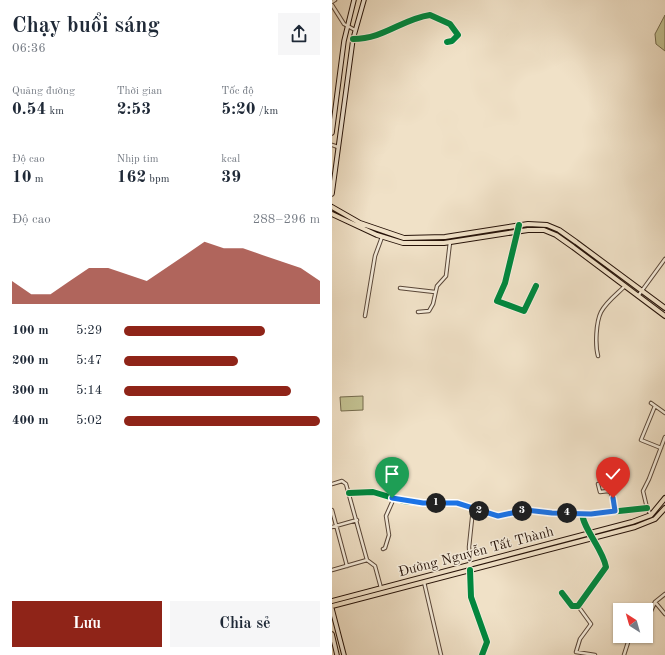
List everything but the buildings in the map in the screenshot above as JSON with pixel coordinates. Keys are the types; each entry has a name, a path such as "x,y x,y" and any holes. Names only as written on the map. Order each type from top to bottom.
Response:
{"main road":[{"path":"332,132 333,113 347,26 354,0"},
{"path":"332,194 353,39 364,0"},
{"path":"332,207 360,223 404,238 445,237 540,224 559,230 665,308"},
{"path":"332,214 402,243 423,244 450,242 517,231 540,229 550,232 573,247 665,316"},
{"name":"Đường Nguyễn Tất Thành","path":"332,607 470,570 632,522 651,514 665,498"},
{"name":"Đường Nguyễn Tất Thành","path":"332,601 592,535 646,524 663,513 665,508"},
{"path":"332,607 344,655"},
{"path":"332,634 337,655"},
{"path":"334,644 341,642"}],"street":[{"path":"332,6 336,14 347,26 355,30"},
{"path":"353,39 368,38 388,32 407,22 430,15 450,24 458,35 452,41 447,42"},
{"path":"332,145 338,147"},
{"path":"519,226 505,283 497,301 524,311 536,286"},
{"path":"365,316 375,255 382,236"},
{"path":"418,312 429,311 433,304 437,286 446,276 450,242"},
{"path":"638,296 665,259"},
{"path":"598,356 596,345 601,313 610,301 625,286"},
{"path":"400,288 436,292"},
{"path":"651,402 665,414"},
{"path":"654,406 641,440 661,448"},
{"path":"651,514 647,508 643,489 649,479 665,437"},
{"path":"332,484 344,481 357,520 367,560 375,566 381,588"},
{"path":"598,484 600,492 608,491 611,493 615,511"},
{"path":"349,493 373,492 394,498 423,503 457,503 498,516 526,510 552,513 582,513 647,508"},
{"path":"383,548 385,548 389,535 386,516 394,498"},
{"path":"470,565 468,547 473,509"},
{"path":"332,510 347,566"},
{"path":"578,606 606,567 584,521 582,513"},
{"path":"332,527 357,520"},
{"path":"332,570 367,560"},
{"path":"470,570 471,597 487,642 482,655"},
{"path":"424,582 441,655"},
{"path":"562,593 572,606 578,606"},
{"path":"653,606 655,602 665,594"},
{"path":"655,602 665,614"},
{"path":"578,606 591,624 580,639 576,652 595,655"},
{"path":"624,655 628,643"}],"shaded area":[{"path":"665,15 665,51 656,44 655,34"},
{"path":"363,396 363,410 341,411 340,397"}],"cycle path":[{"path":"353,39 374,36 411,20 430,15 450,24 458,35 452,41 447,42"},
{"path":"519,225 505,283 497,301 524,311 536,286"},
{"path":"349,493 373,492 403,501 423,503 457,503 498,516 526,510 552,513 591,514 647,508"},
{"path":"562,593 572,606 578,606 606,567 601,553 586,526 582,513"},
{"path":"470,570 471,597 487,642 482,655"}],"route":[{"path":"392,498 403,501 423,503 457,503 498,516 526,510 552,513 569,512 591,514 615,511 613,498"}]}
